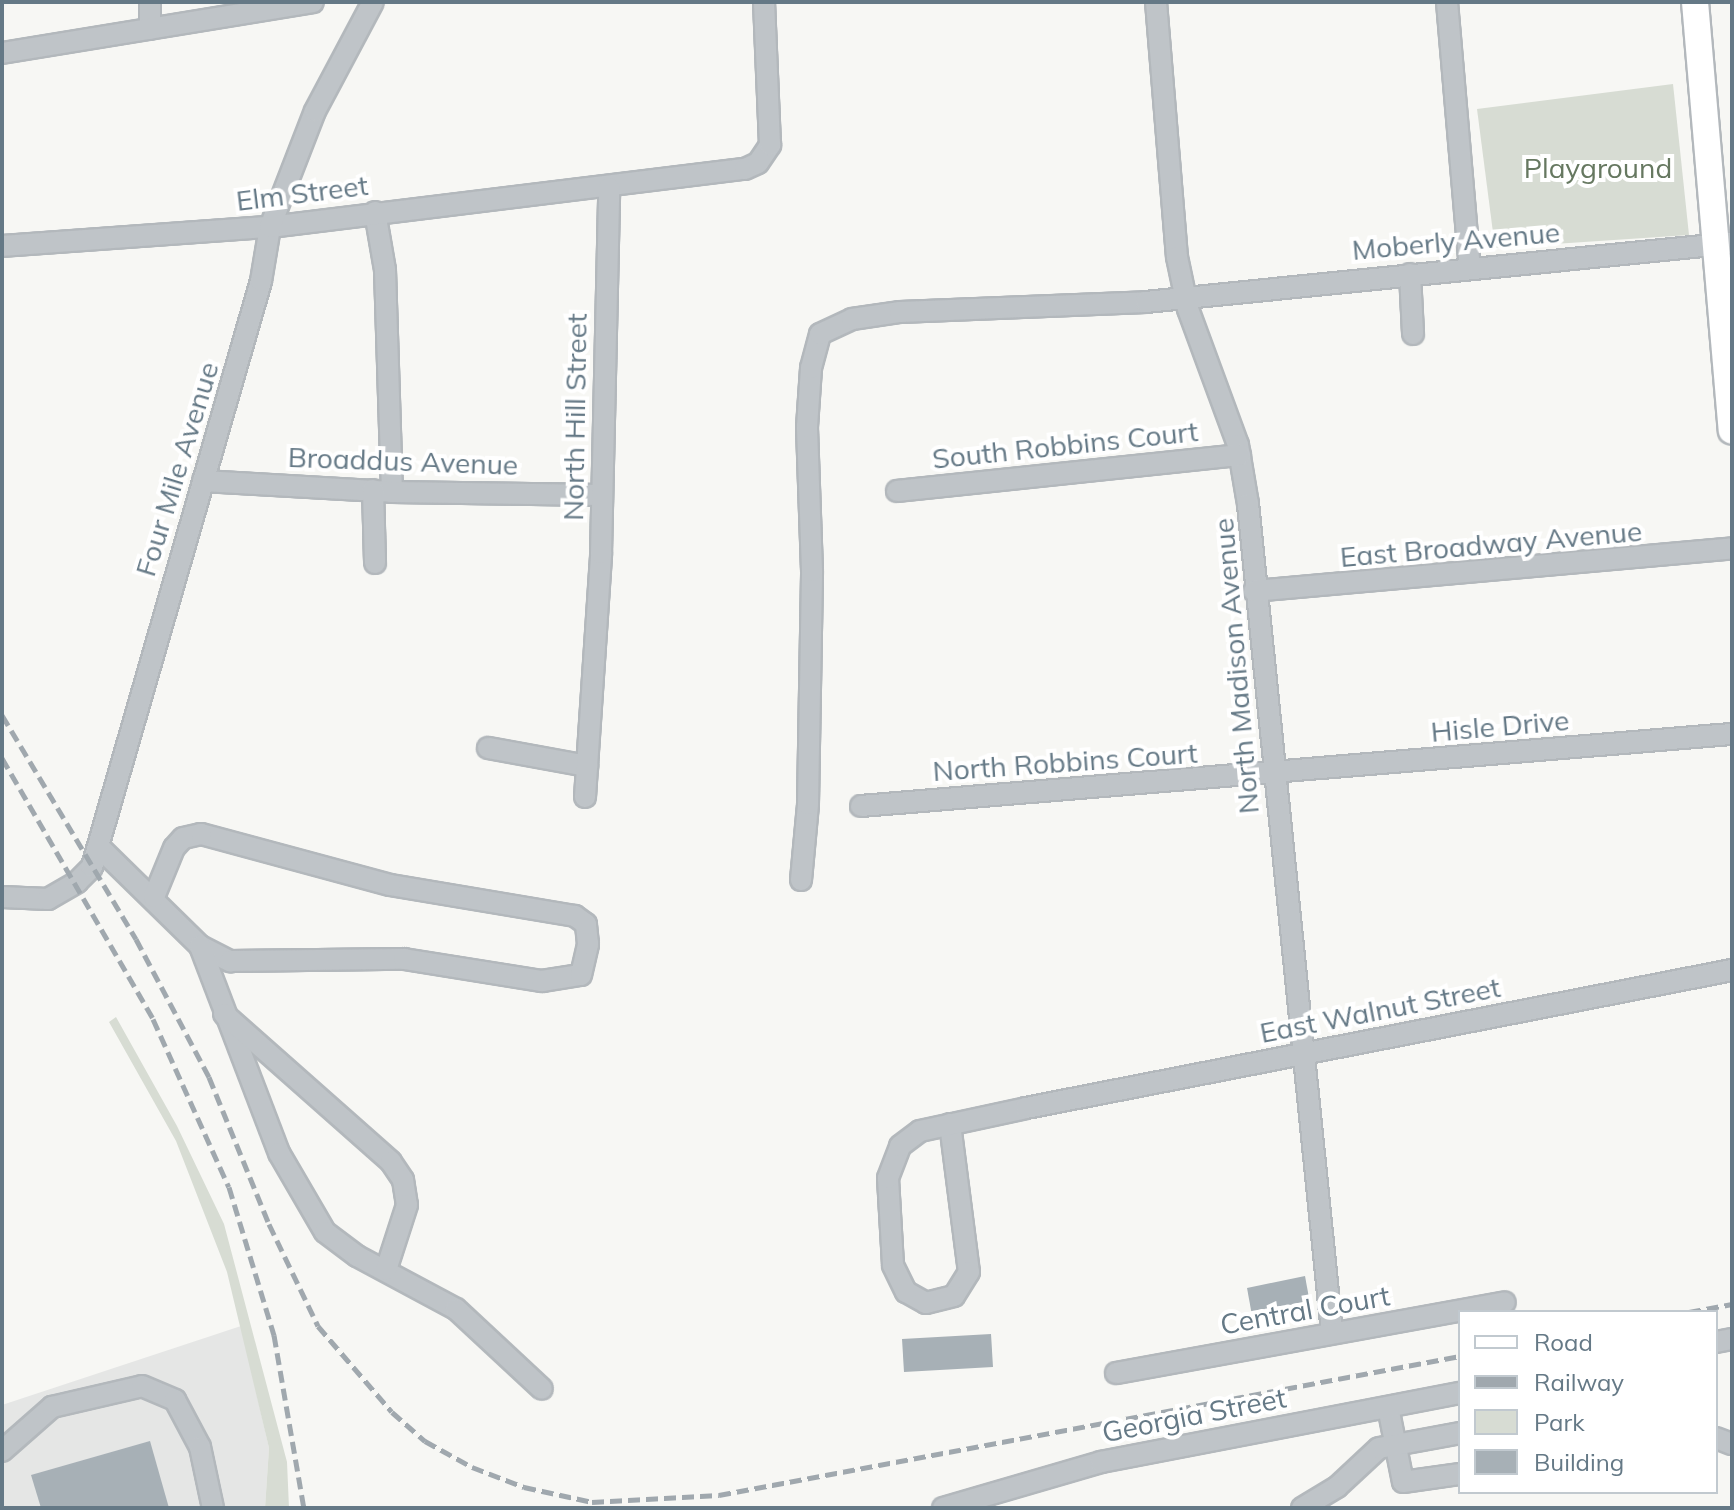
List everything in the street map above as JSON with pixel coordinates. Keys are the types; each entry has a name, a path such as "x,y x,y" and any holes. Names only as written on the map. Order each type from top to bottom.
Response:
{"main road":[{"path":"1695,2 1724,244 1732,430"}],"street":[{"path":"150,2 150,29"},
{"path":"2,53 313,2"},
{"name":"Four Mile Avenue","path":"2,897 31,901 61,894 92,867 261,281 270,227 315,111 373,2"},
{"path":"609,188 758,163 770,145 771,131 764,2"},
{"name":"North Madison Avenue","path":"1156,2 1174,231 1184,295 1240,455 1332,1333"},
{"path":"1447,2 1470,268"},
{"name":"Elm Street","path":"2,246 270,227 375,212 609,188"},
{"name":"North Hill Street","path":"585,797 601,495 609,188"},
{"path":"375,212 385,270 382,491 375,563"},
{"name":"Moberly Avenue","path":"801,880 808,804 812,587 807,427 811,368 820,334 852,319 900,312 1070,307 1724,244"},
{"path":"1410,274 1413,334"},
{"name":"South Robbins Court","path":"897,491 1240,455"},
{"name":"Broaddus Avenue","path":"203,481 382,491 601,495"},
{"name":"East Broadway Avenue","path":"1254,591 1732,548"},
{"name":"Hisle Drive","path":"1273,774 1732,734"},
{"path":"488,748 587,766"},
{"name":"North Robbins Court","path":"861,806 1273,774"},
{"path":"99,847 154,897 200,946 230,961 404,959 542,981 581,975 588,944 586,924 575,916 390,885 201,834 183,838 174,848 154,897"},
{"path":"200,946 221,1012 279,1153 325,1232 456,1309 542,1389"},
{"name":"East Walnut Street","path":"950,1124 969,1272 954,1296 926,1303 906,1292 893,1265 888,1178 906,1139 950,1124 1039,1105 1732,970"},
{"path":"221,1012 391,1162 403,1180 407,1205 386,1270"},
{"name":"Central Court","path":"1460,1310 1505,1302"},
{"name":"Central Court","path":"1116,1373 1458,1310"},
{"path":"2,1451 52,1407 142,1386 175,1400 200,1447 213,1508"},
{"name":"Georgia Street","path":"943,1508 1101,1462 1458,1393"},
{"path":"1388,1407 1407,1484 1458,1474"},
{"path":"1302,1508 1337,1487 1379,1448 1458,1433"}],"shaded area":[{"path":"241,1326 269,1448 265,1508 2,1508 2,1405"}],"green space":[{"name":"Playground","path":"1673,84 1689,235 1495,248 1477,109"},
{"path":"116,1017 177,1126 224,1224 287,1462 289,1508 265,1508 269,1448 227,1272 176,1141 109,1022"}],"building":[{"path":"1305,1276 1311,1309 1253,1321 1247,1288"},
{"path":"991,1334 993,1367 904,1372 902,1339"},
{"path":"150,1441 169,1508 41,1508 31,1475"}],"railway":[{"path":"2,715 136,939 209,1077 269,1224 318,1326 392,1412 425,1441 472,1467 524,1487 592,1502 719,1495 1458,1356"},
{"path":"2,758 153,1019 229,1187 274,1335 304,1508"},
{"path":"1700,1310 1732,1304"}]}
